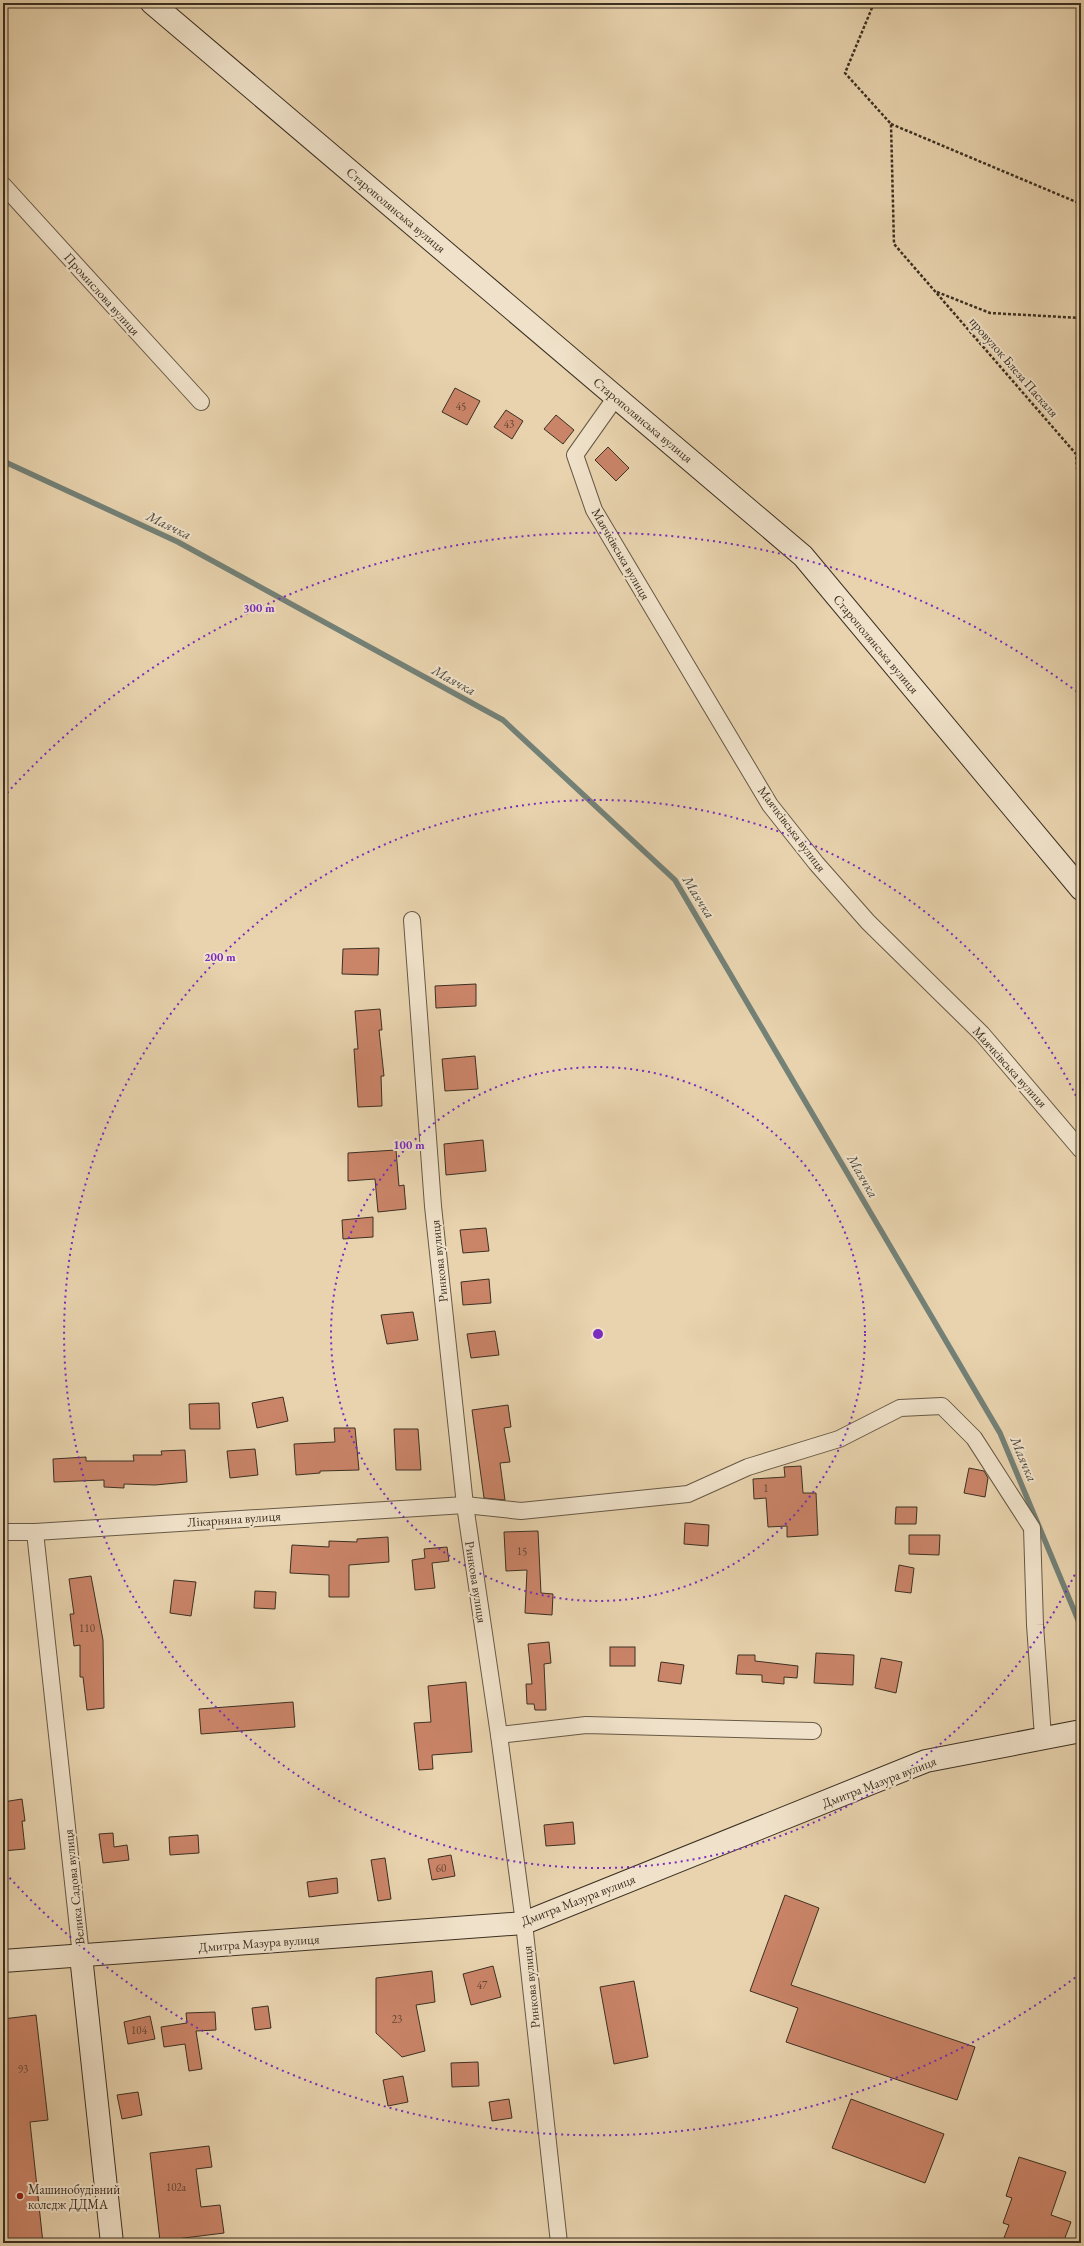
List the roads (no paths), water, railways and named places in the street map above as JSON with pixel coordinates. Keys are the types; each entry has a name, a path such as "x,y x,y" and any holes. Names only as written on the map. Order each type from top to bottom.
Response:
{"street":[{"name":"Старополянська вулиця","path":"152,3 803,556 1081,889"},
{"name":"Промислова вулиця","path":"3,185 201,402"},
{"name":"Маячківська вулиця","path":"616,397 575,455 594,510 770,805 816,863 868,922 982,1034 1081,1150"},
{"name":"Ринкова вулиця","path":"412,920 433,1206 465,1505 499,1735 524,1923 559,2243"},
{"name":"Лікарняна вулиця","path":"3,1532 35,1532 465,1505 521,1511 688,1494 748,1467 838,1439 900,1408 942,1406 974,1438 1032,1528 1034,1625 1062,1734"},
{"name":"Велика Садова вулиця","path":"35,1532 112,2243"},
{"path":"499,1735 586,1725 813,1731"},
{"name":"Дмитра Мазура вулиця","path":"3,1961 524,1923 926,1761 1062,1734"}],"waterway":[{"name":"Маячка","path":"3,461 178,542 503,720 675,880 1000,1433 1081,1627"}],"place":[{"name":"Машинобудівний коледж ДДМА","path":"20,2196"}]}
